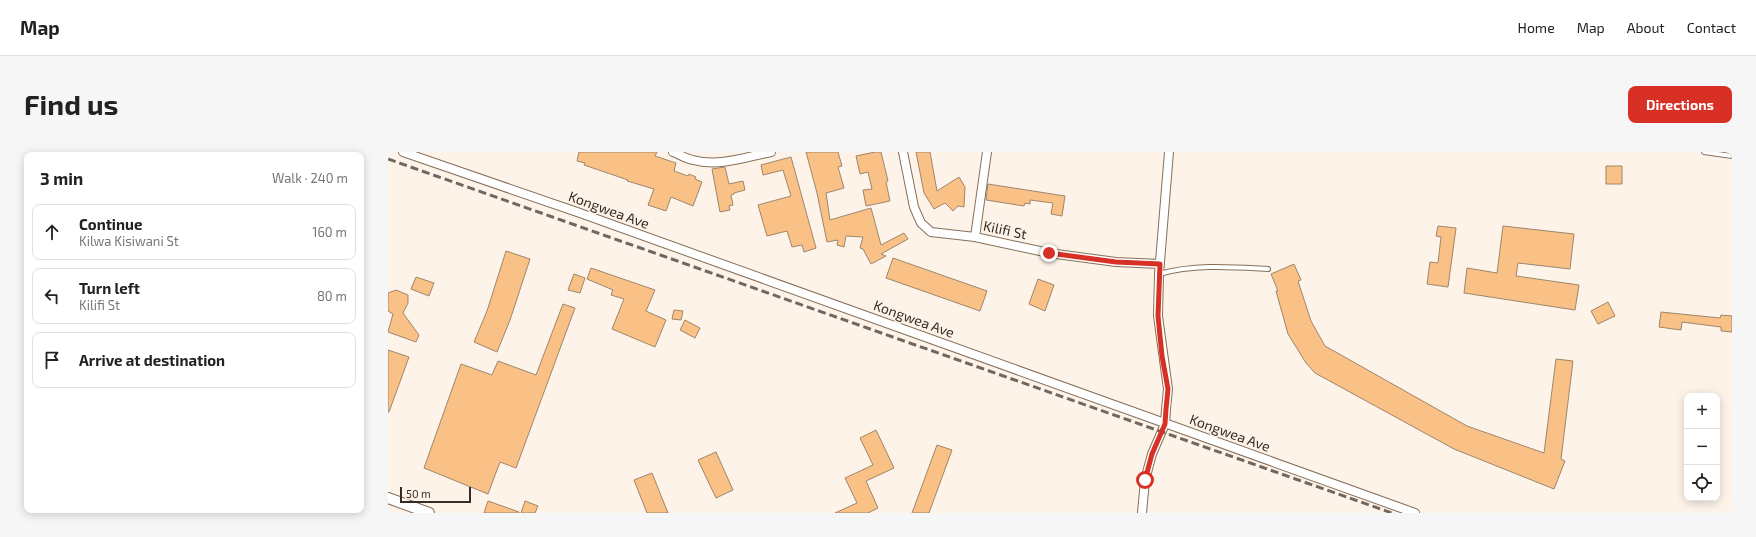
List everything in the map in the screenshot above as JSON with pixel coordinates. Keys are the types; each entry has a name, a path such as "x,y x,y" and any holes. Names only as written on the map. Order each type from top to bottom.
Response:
{"street":[{"name":"Kongwea Ave","path":"403,152 580,213 1415,513"},
{"path":"672,152 692,160 706,163 720,162 771,152"},
{"name":"Kilifi St","path":"903,152 914,207 921,222 931,232 975,237 1049,253 1116,262 1160,264"},
{"path":"975,237 987,152"},
{"path":"1142,513 1145,480 1152,454 1165,424 1168,389 1162,356 1158,316 1159,274 1168,152"},
{"path":"388,498 429,513"}],"lane":[{"path":"1704,152 1732,156"},
{"path":"1159,274 1178,269 1219,266 1268,269"}],"building":[{"path":"579,152 657,152 655,156 676,163 674,171 688,176 689,174 702,182 693,206 671,197 666,211 648,205 654,189 584,165 585,163 577,161"},
{"path":"806,152 838,152 842,166 838,167 844,188 826,193 830,220 871,208 881,245 904,233 908,239 881,254 886,256 871,264 863,249 860,248 863,237 846,236 844,247 837,245 838,240 827,242 817,193"},
{"path":"881,152 888,181 886,182 890,201 866,206 863,190 872,189 868,172 860,174 856,156"},
{"path":"916,152 930,152 937,191 959,177 965,187 964,207 958,206 953,211 945,203 934,209 924,193"},
{"path":"791,157 816,248 804,252 802,245 792,247 787,231 767,236 758,205 791,196 783,170 763,175 761,165"},
{"path":"1606,166 1622,166 1622,184 1606,184"},
{"path":"725,167 729,184 743,181 745,190 731,195 733,205 729,206 730,210 720,212 712,169"},
{"path":"988,184 1065,196 1062,216 1051,214 1053,203 1030,200 1030,204 1025,203 1024,206 986,200"},
{"path":"1438,226 1456,228 1448,287 1427,284 1430,262 1438,263 1441,237 1436,236"},
{"path":"1503,226 1574,234 1570,269 1518,263 1516,276 1579,285 1575,310 1464,293 1467,268 1497,273"},
{"path":"506,251 530,259 510,320 497,352 474,342 487,311"},
{"path":"893,258 987,291 980,311 886,278"},
{"path":"1294,264 1301,280 1298,281 1311,321 1325,346 1467,426 1544,453 1556,359 1573,361 1561,459 1565,461 1554,489 1454,449 1315,373 1306,363 1288,334 1276,291 1278,291 1271,274"},
{"path":"591,268 655,290 646,311 666,320 655,347 612,329 624,299 611,295 613,290 587,279"},
{"path":"574,274 585,278 580,293 568,290"},
{"path":"416,277 434,283 429,296 411,289"},
{"path":"1038,279 1054,285 1045,311 1029,304"},
{"path":"396,290 408,295 408,303 403,313 419,335 416,342 388,332 393,314 388,311 388,293"},
{"path":"1608,302 1615,316 1598,324 1591,311"},
{"path":"563,304 575,308 516,468 500,462 488,494 424,468 461,364 492,375 498,361 536,375"},
{"path":"674,310 683,311 681,320 672,319"},
{"path":"1661,312 1720,318 1721,315 1732,316 1732,332 1721,331 1721,327 1682,322 1681,330 1659,327"},
{"path":"685,320 700,328 695,338 680,330"},
{"path":"388,350 409,357 389,412 388,412"},
{"path":"876,430 894,468 866,481 878,508 868,513 835,513 857,503 845,478 873,465 860,438"},
{"path":"937,445 952,450 929,513 912,513"},
{"path":"716,452 733,490 716,498 698,460"},
{"path":"652,473 668,513 647,513 634,480"},
{"path":"488,501 519,512 519,513 484,513"},
{"path":"525,501 538,506 535,513 521,513"}],"railway":[{"path":"388,159 1392,513"}],"route":[{"path":"1049,253 1116,262 1160,264 1158,316 1162,356 1168,389 1165,424 1152,454 1145,480"}]}
